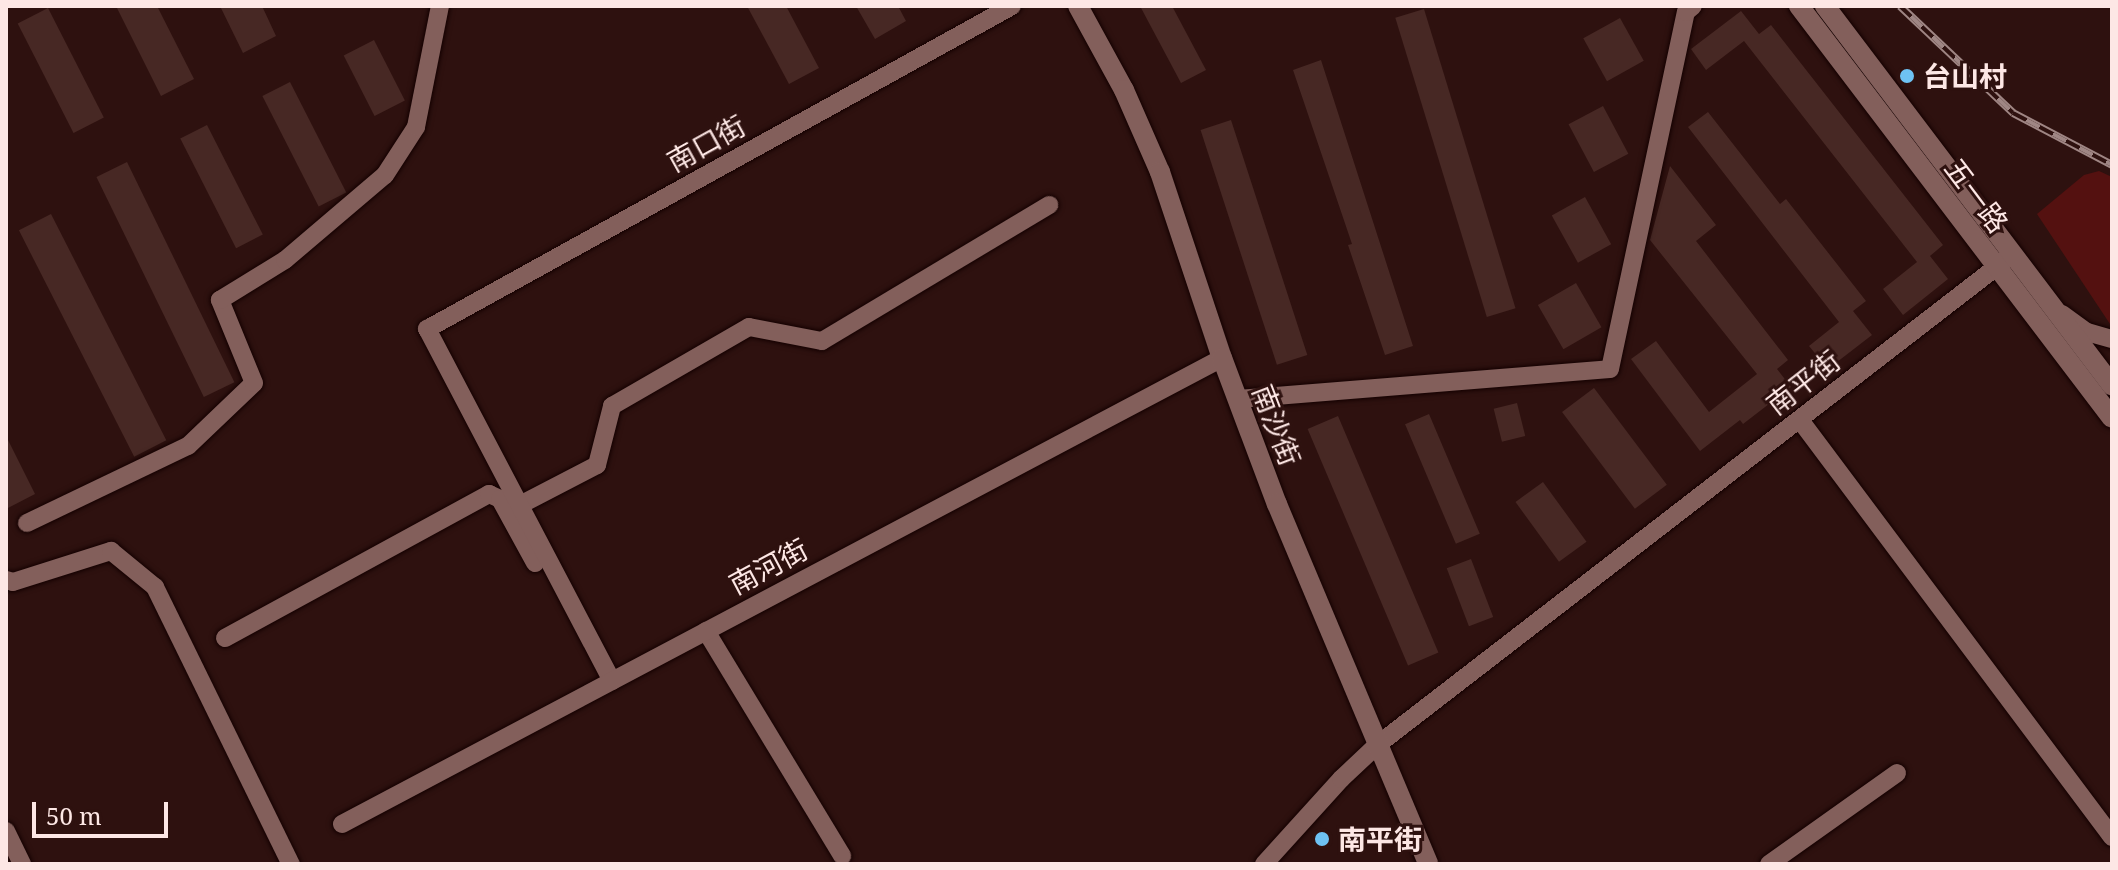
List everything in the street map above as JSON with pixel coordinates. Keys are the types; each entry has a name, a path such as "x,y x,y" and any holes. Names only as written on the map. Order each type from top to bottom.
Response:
{"main road":[{"name":"南沙街","path":"1078,6 1124,90 1160,172 1222,358 1376,746 1428,864"},
{"name":"五一路","path":"1799,6 2004,262 2050,306 2112,386"},
{"name":"五一路","path":"1825,6 2112,418"}],"street":[{"path":"27,523 188,446 254,383 220,300 285,260 385,175 416,127 440,6"},
{"name":"南口街","path":"518,506 427,329 1012,6"},
{"path":"1238,399 1610,369 1686,12 1693,6"},
{"path":"612,681 518,506 597,465 612,406 749,327 822,341 1049,205"},
{"name":"南平街","path":"1264,864 1341,779 1376,746 2004,262"},
{"path":"2050,306 2087,332 2112,339"},
{"name":"南河街","path":"342,824 1222,358"},
{"path":"1800,420 2112,837"},
{"path":"225,638 489,494 500,499 544,581 564,590"},
{"path":"6,580 13,582 111,551 155,587 291,864"},
{"path":"706,631 842,856"},
{"path":"1769,864 1897,773"},
{"path":"6,831 22,864"}],"shaded area":[{"path":"2099,171 2112,177 2112,327 2037,214 2084,175"}],"building":[{"path":"116,6 157,6 194,79 161,96"},
{"path":"220,6 262,6 276,36 243,53"},
{"path":"747,6 786,6 819,68 789,84"},
{"path":"856,6 898,6 906,21 875,39"},
{"path":"1140,6 1172,6 1206,70 1181,83"},
{"path":"48,8 104,118 74,133 18,23"},
{"path":"1424,9 1516,308 1487,317 1395,18"},
{"path":"1741,11 1759,34 1771,25 1943,245 1930,256 1948,279 1903,315 1883,289 1917,262 1744,41 1706,70 1691,49"},
{"path":"1620,18 1644,61 1607,81 1583,38"},
{"path":"374,40 405,101 375,116 344,55"},
{"path":"1321,60 1413,346 1385,355 1348,245 1352,244 1293,70"},
{"path":"290,82 346,192 319,207 262,96"},
{"path":"1603,106 1628,154 1594,172 1569,124"},
{"path":"1708,112 1780,204 1786,199 1866,301 1853,311 1872,335 1828,369 1809,346 1839,322 1688,127"},
{"path":"1231,120 1307,355 1277,365 1201,130"},
{"path":"207,125 263,235 236,248 180,139"},
{"path":"127,162 234,382 204,397 96,177"},
{"path":"1670,166 1716,225 1696,241 1788,360 1777,369 1791,387 1743,424 1740,420 1700,451 1631,359 1656,341 1709,412 1757,374 1650,240"},
{"path":"1585,197 1611,244 1578,263 1552,215"},
{"path":"51,214 166,440 134,457 19,230"},
{"path":"1576,283 1602,327 1563,349 1538,305"},
{"path":"1594,388 1667,485 1635,509 1562,412"},
{"path":"1517,403 1525,436 1502,442 1494,409"},
{"path":"1429,414 1480,534 1456,544 1405,424"},
{"path":"1338,416 1438,653 1408,665 1308,429"},
{"path":"6,436 35,494 6,509"},
{"path":"1543,482 1586,542 1559,562 1515,502"},
{"path":"1471,559 1493,617 1469,626 1447,568"}],"railway":[{"path":"1900,6 2013,113 2112,165"}],"place":[{"name":"台山村","path":"1907,76"},
{"name":"南平街","path":"1322,839"}]}
